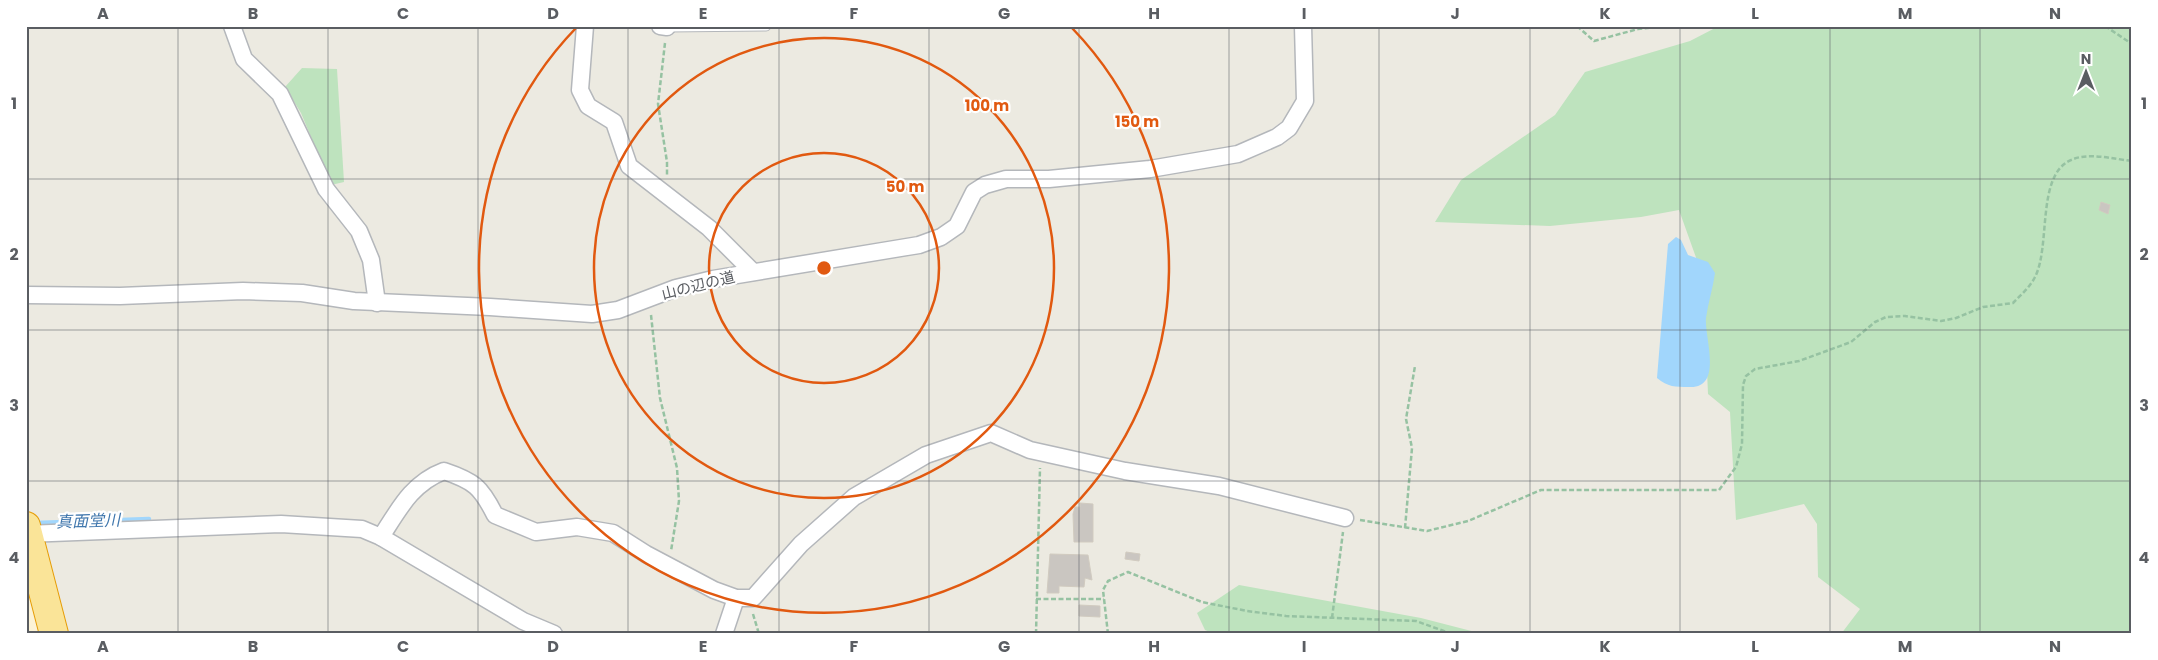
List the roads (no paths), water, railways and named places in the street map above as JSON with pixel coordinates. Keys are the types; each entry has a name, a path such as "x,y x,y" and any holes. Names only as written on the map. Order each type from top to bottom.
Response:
{"highway":[{"path":"27,530 54,634"}],"street":[{"path":"26,295 120,296 243,291 302,293 377,302 371,260 360,231 326,189 280,94 244,59 232,26"},
{"name":"山の辺の道","path":"585,26 580,90 588,106 614,122 629,166 709,228 753,272"},
{"path":"660,26 667,27"},
{"path":"753,272 919,244 941,237 957,226 974,192 984,185 1006,179 1049,179 1150,169 1238,154 1259,146 1278,137 1290,128 1305,101 1303,26"},
{"name":"山の辺の道","path":"377,302 592,314 618,310 713,278 753,272"},
{"path":"381,536 411,491 429,477 444,471 459,476 483,491 495,515 536,532 577,527 613,533 670,567 736,598 753,598 801,544 854,497 926,455 991,433 1040,452 1125,471 1219,486 1345,518"},
{"path":"27,530 281,524 362,529 381,536 522,627 554,634"},
{"path":"724,634 736,598"}],"lane":[{"path":"667,27 766,26"}],"water":[{"path":"1676,237 1681,240 1688,255 1708,262 1715,273 1706,318 1710,360 1709,371 1706,380 1700,385 1689,387 1672,386 1657,378 1668,244"}],"waterway":[{"name":"真面堂川","path":"36,523 149,519"}]}
